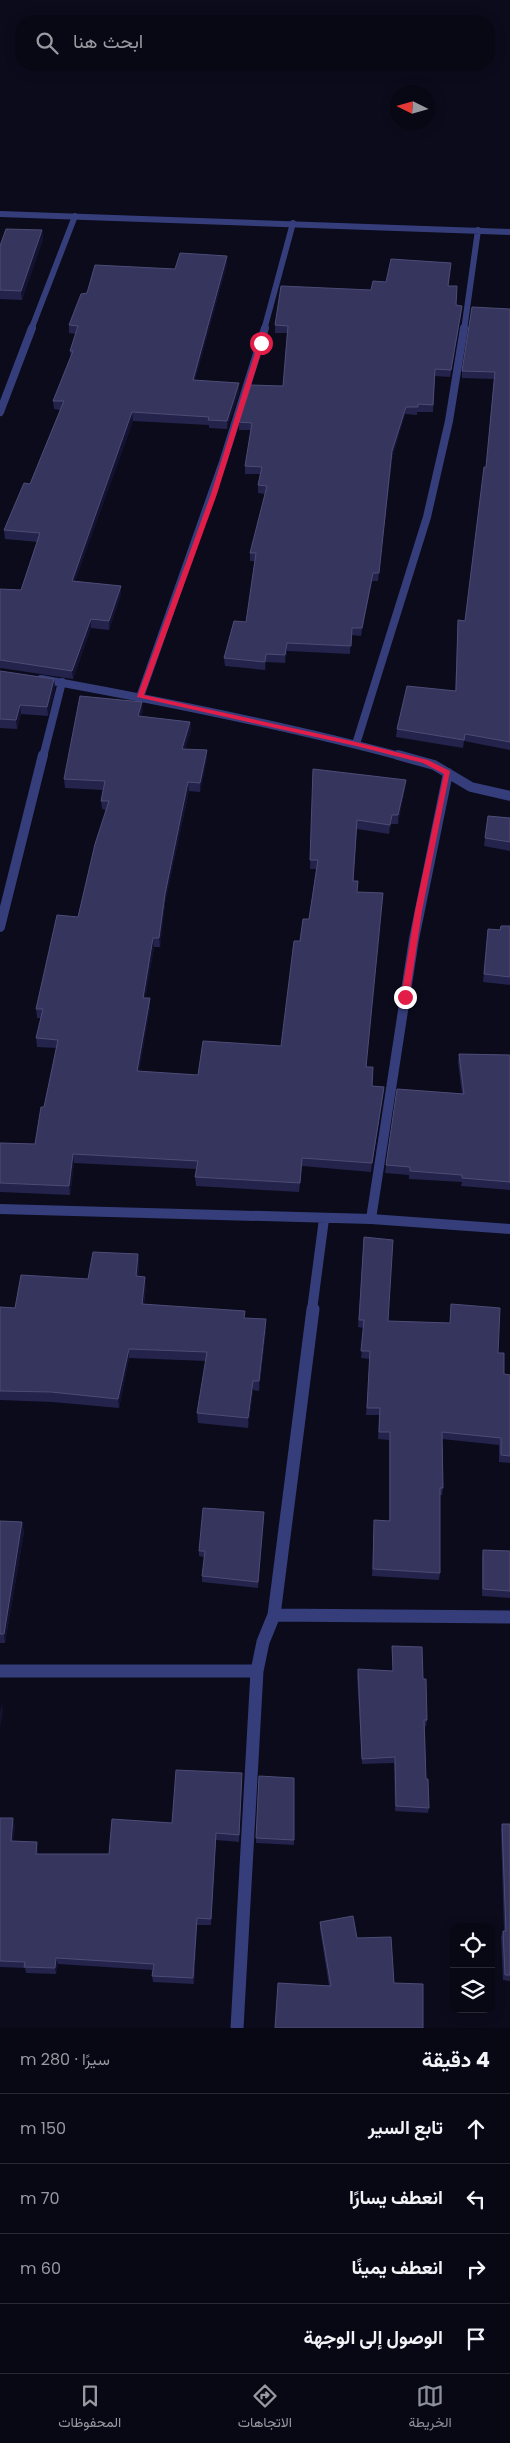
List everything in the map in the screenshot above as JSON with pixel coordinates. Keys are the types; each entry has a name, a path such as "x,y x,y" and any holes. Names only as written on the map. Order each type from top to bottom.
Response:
{"street":[{"path":"0,214 510,232"},
{"path":"0,412 75,216"},
{"path":"140,697 214,494 261,343 293,223"},
{"path":"356,744 415,557 435,485 453,406 478,230"},
{"path":"35,679 62,682 140,697 356,744 425,762 471,787 510,796"},
{"path":"0,928 62,682"},
{"path":"371,1219 418,911 448,773"},
{"path":"0,1208 371,1219 510,1229"},
{"path":"237,2028 258,1671 263,1642 274,1615 324,1219"},
{"path":"274,1615 510,1617"},
{"path":"0,1671 258,1671"}],"building":[{"path":"6,229 42,230 21,291 0,290 0,246"},
{"path":"180,253 227,256 193,380 239,383 227,421 208,420 209,417 132,412 72,581 121,586 109,621 91,619 72,671 0,660 0,589 21,590 40,533 4,530 24,483 30,484 64,401 53,401 73,351 70,351 78,326 69,325 81,294 87,293 95,265 175,269"},
{"path":"391,259 451,263 448,286 457,286 456,305 462,306 451,370 435,369 433,405 418,404 418,407 406,407 392,451 379,573 373,573 362,628 352,628 351,646 287,643 285,655 266,654 265,662 224,658 234,621 246,622 256,553 250,553 267,486 258,485 262,467 245,466 252,423 239,422 251,385 283,386 288,326 275,325 281,286 371,290 373,281 386,282"},
{"path":"472,307 510,309 510,742 465,734 464,740 397,729 407,686 456,691 458,620 465,621 484,467 486,467 495,372 462,371"},
{"path":"0,671 54,679 47,707 20,705 16,720 0,719"},
{"path":"80,696 142,702 138,716 190,722 182,749 207,750 200,783 188,782 165,894 159,938 153,938 143,998 150,998 137,1071 198,1075 203,1041 281,1046 294,941 300,941 303,919 309,919 318,860 310,860 313,769 406,780 398,815 392,815 390,825 357,820 353,881 358,881 357,892 383,893 366,1067 373,1067 372,1086 384,1087 372,1163 302,1158 300,1183 195,1177 198,1161 73,1154 69,1186 0,1183 0,1143 35,1144 41,1107 44,1107 58,1040 36,1038 43,1009 36,1009 57,915 78,917 95,844 109,801 101,801 105,781 64,779"},
{"path":"488,816 510,818 510,842 485,838"},
{"path":"501,926 510,926 510,977 484,974 488,929 500,930"},
{"path":"459,1054 510,1055 510,1182 462,1178 462,1175 410,1171 410,1167 386,1165 397,1089 464,1094"},
{"path":"364,1237 393,1240 388,1321 450,1323 451,1304 500,1308 498,1353 504,1353 504,1374 510,1375 510,1456 501,1455 501,1438 442,1432 443,1488 440,1488 440,1573 373,1569 374,1520 390,1521 390,1432 379,1432 380,1408 367,1408 370,1351 361,1351 364,1320 359,1320"},
{"path":"93,1252 138,1254 136,1276 145,1277 142,1304 245,1311 244,1318 266,1319 259,1381 253,1381 248,1418 197,1413 207,1352 129,1349 118,1399 51,1392 0,1391 0,1307 15,1308 21,1275 88,1279"},
{"path":"203,1508 264,1512 258,1582 202,1576 205,1551 199,1551"},
{"path":"0,1521 22,1522 4,1634 0,1634"},
{"path":"483,1550 510,1551 510,1591 483,1589"},
{"path":"392,1646 422,1647 423,1679 426,1679 427,1720 424,1720 429,1808 396,1806 395,1757 362,1759 358,1669 393,1671"},
{"path":"176,1770 242,1773 239,1835 216,1833 211,1919 197,1918 193,1978 152,1976 154,1964 56,1958 55,1968 24,1967 25,1962 0,1961 0,1818 13,1818 11,1841 37,1842 36,1854 109,1854 112,1819 172,1823"},
{"path":"259,1776 294,1778 294,1840 256,1838"},
{"path":"502,1824 510,1824 510,1975 505,1975 503,1931 506,1931"},
{"path":"353,1916 357,1938 391,1937 394,1983 423,1984 423,2028 275,2028 278,1983 331,1986 320,1922"}],"route":[{"path":"261,343 214,494 140,697 356,744 434,764 448,773 418,911 405,997"}]}
